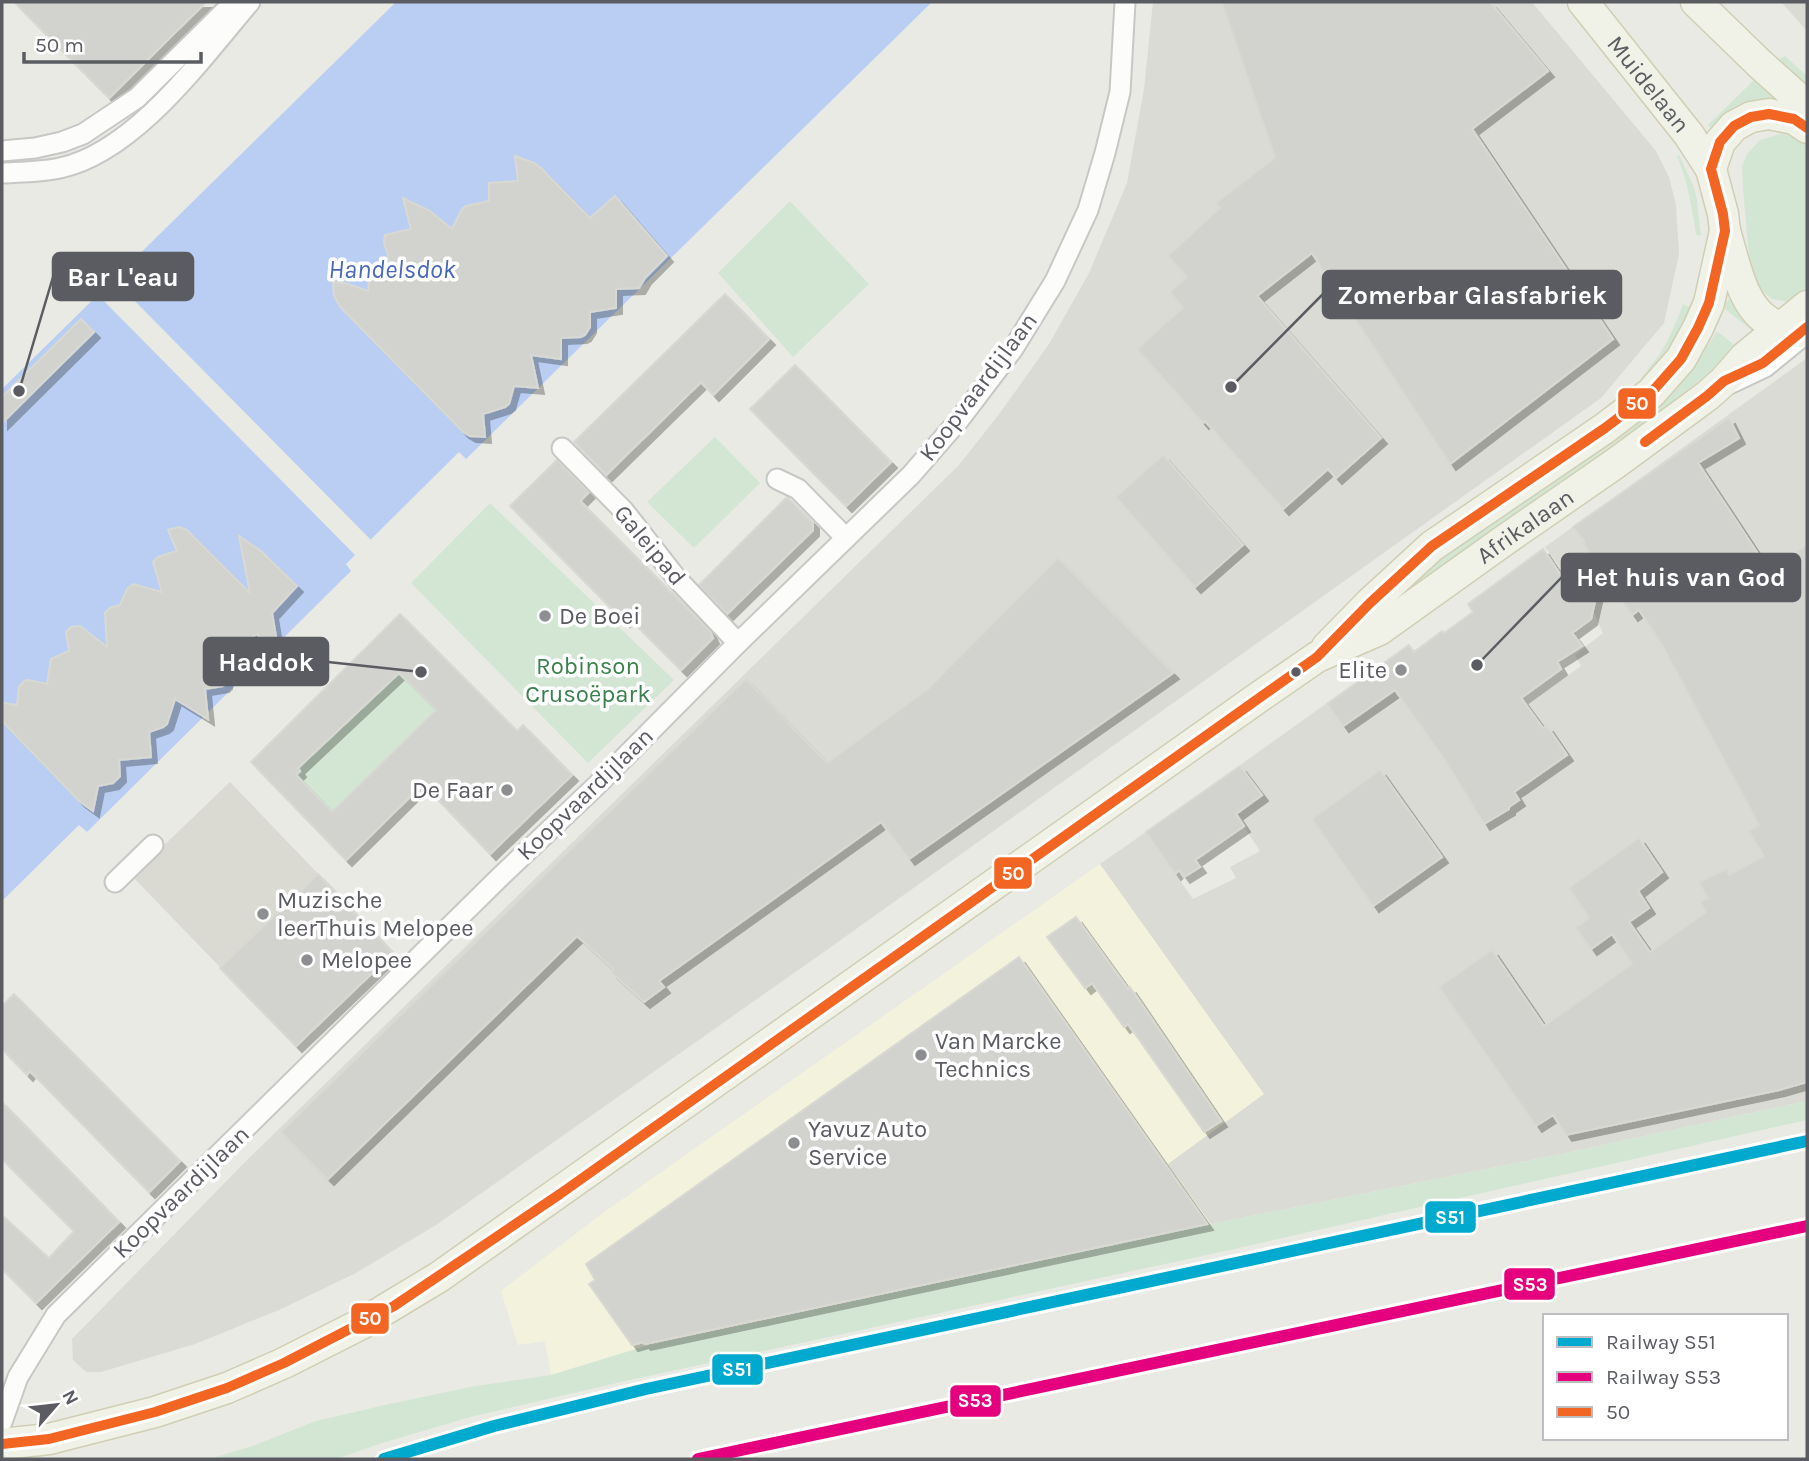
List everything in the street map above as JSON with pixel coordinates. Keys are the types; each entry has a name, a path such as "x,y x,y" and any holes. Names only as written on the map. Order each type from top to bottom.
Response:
{"main road":[{"name":"Muidelaan","path":"1583,2 1689,135 1711,169"},
{"path":"1696,2 1807,106"},
{"path":"1711,169 1720,142 1734,126 1751,117 1769,114 1794,119 1807,128"},
{"name":"Afrikalaan","path":"2,1444 49,1439 155,1412 227,1388 284,1363 394,1306 560,1194 1317,657 1432,546 1605,428 1651,393 1681,359 1706,312 1725,231 1711,169"},
{"path":"1725,231 1745,296 1768,321 1799,323"},
{"name":"Afrikalaan","path":"1317,657 1379,630 1616,463 1707,396 1745,358 1799,323"}],"street":[{"path":"2,151 62,142 91,129 137,98 236,2"},
{"path":"2,173 61,168 102,152 117,143 164,102 250,2"},
{"name":"Koopvaardijlaan","path":"2,1422 18,1377 56,1315 911,475 959,420 1013,349 1055,281 1088,210 1120,92 1125,2"},
{"name":"Galeipad","path":"562,448 624,511 678,580 738,643"},
{"path":"778,479 798,489 846,538"},
{"path":"115,882 153,845"}],"shaded area":[{"path":"1153,2 1532,2 1656,151 1669,177 1676,205 1679,254 1664,323 1601,398 436,1225 356,1273 279,1310 195,1344 101,1372 86,1372 73,1360 72,1339 248,1159 959,465 1000,413 1049,344 1089,273 1127,183 1144,89"},
{"path":"1781,2 1807,2 1807,31"},
{"path":"1807,358 1807,1101 1561,1154 1211,1224 1168,1164 1264,1094 1100,864 1146,832 1193,899 1236,878 1230,867 1260,851 1215,783 1379,666 1447,763 1581,666 1575,655 1603,633 1595,615 1545,547"},
{"name":"Muzische leerThuis Melopee","path":"230,782 393,952 296,1046 132,876"},
{"path":"1100,864 1265,1095 1168,1164 1211,1224 649,1345 551,1375 545,1341 518,1345 501,1291 603,1213"}],"green space":[{"path":"1785,56 1807,76 1807,85 1779,59"},
{"path":"1758,76 1776,100 1712,131 1708,125"},
{"path":"1780,134 1794,136 1807,145 1807,287 1789,302 1772,299 1758,288 1750,270 1743,188 1742,166 1747,154 1760,140"},
{"path":"1679,155 1694,187 1701,236 1696,235 1687,185 1677,156"},
{"path":"790,201 869,284 793,357 718,273"},
{"path":"1730,299 1747,314 1756,334 1725,309 1726,302"},
{"path":"1683,304 1691,308 1670,349 1638,386 1664,346"},
{"path":"1717,331 1737,347 1705,376 1656,414 1448,561 1433,584 1423,590 1410,574 1487,527 1665,399 1691,372"},
{"path":"715,437 760,483 694,548 647,502"},
{"name":"Robinson Crusoëpark","path":"490,503 674,680 588,763 411,583"},
{"path":"399,673 458,733 426,720 332,812 285,786 300,771 298,768"},
{"path":"1807,1101 1807,1120 1225,1251 621,1382 474,1416 337,1459 209,1459 252,1446 316,1421 475,1386 551,1375 649,1345 1211,1224 1561,1154"}],"water":[{"name":"Handelsdok","path":"396,2 932,2 466,459 459,452 346,564 351,571 87,832 79,825 2,901 2,389"}],"pier":[{"path":"111,277 373,542 357,557 95,292"}],"building":[{"path":"14,2 206,2 109,98"},
{"path":"1222,2 1490,2 1548,71 1472,129 1613,339 1450,464 1312,253 1257,296 1381,438 1336,478 1328,469 1283,509 1137,349 1183,308 1170,292 1187,277 1168,256 1220,208 1216,203 1275,158"},
{"path":"515,156 542,169 590,218 615,196 667,256 639,288 616,289 616,308 590,312 590,327 585,335 561,338 561,359 531,355 538,388 514,386 509,404 483,414 485,437 470,436 341,308 334,296 333,282 368,291 371,267 391,265 384,243 385,235 411,229 403,198 430,211 452,229 462,209 489,201 489,183 518,181"},
{"path":"725,294 769,339 713,395 701,382 606,475 574,442"},
{"path":"81,319 94,332 2,423 2,397"},
{"path":"795,365 891,462 846,506 750,409"},
{"path":"1729,418 1739,438 1698,463 1768,569 1807,545 1807,1082 1566,1135 1553,1115 1536,1126 1439,987 1492,950 1544,1026 1632,964 1612,934 1591,949 1576,928 1589,918 1569,888 1639,838 1662,872 1638,891 1649,908 1629,922 1650,952 1706,912 1700,902 1708,898 1699,882 1727,869 1729,875 1764,856 1749,831 1759,825 1661,643 1639,610 1632,615 1602,571 1591,619 1572,633 1582,646 1557,662 1561,669 1521,698 1543,728 1547,726 1567,755 1514,792 1519,800 1484,824 1447,763 1395,690 1343,726 1327,704 1409,645 1414,652 1442,631 1444,633 1473,612 1468,604 1543,549 1562,577 1593,558 1573,527"},
{"path":"1163,455 1243,545 1195,587 1116,497"},
{"path":"557,460 589,492 580,501 710,631 713,638 681,670 628,617 624,621 510,506"},
{"path":"787,497 813,523 813,530 727,614 699,585"},
{"path":"179,527 187,530 250,593 239,536 261,551 297,586 272,613 279,655 263,658 258,634 253,636 256,658 229,660 226,683 205,689 208,719 175,699 167,724 149,732 151,757 119,760 120,776 113,783 98,786 93,811 79,801 2,721 2,703 17,705 19,687 24,681 47,684 51,659 69,651 66,632 71,627 80,626 107,647 105,613 120,605 127,589 133,584 162,592 153,562 158,557 177,551 168,530"},
{"path":"1058,558 1173,673 909,859 881,822 659,981 664,987 644,1002 577,936 328,1179 281,1132 746,679 827,763 928,689"},
{"path":"400,614 517,731 523,725 572,775 490,854 423,784 346,860 251,762","holes":["399,673 436,710 332,812 296,775 300,771 298,768"]},
{"path":"1240,766 1262,795 1236,814 1244,826 1195,860 1200,867 1184,877 1179,870 1175,874 1146,832"},
{"path":"1380,770 1442,857 1373,906 1312,819"},
{"name":"Melopee","path":"318,874 393,953 296,1046 220,968"},
{"path":"1076,917 1128,989 1130,987 1221,1121 1204,1132 1128,1024 1124,1027 1092,983 1085,988 1047,937"},
{"path":"1019,957 1207,1224 632,1345 589,1284 595,1280 586,1264"},
{"path":"14,994 180,1161 149,1192 30,1071 27,1075 2,1049 2,1006"},
{"path":"2,1102 119,1222 36,1303 2,1269 2,1215 49,1258 74,1231 2,1159"}],"rail line":[{"name":"S51","path":"384,1459 494,1426 646,1389 1807,1141"},
{"name":"S53","path":"698,1459 1807,1226"}],"transit line":[{"name":"50","path":"2,1444 49,1439 155,1412 227,1388 284,1363 394,1306 560,1194 1317,657 1432,546 1605,428 1651,393 1681,359 1709,303 1725,231 1711,169 1720,142 1734,126 1751,117 1769,114 1794,119 1807,128"},
{"name":"50","path":"1645,442 1724,381 1763,363 1807,327"}],"place":[{"name":"Zomerbar Glasfabriek","path":"1231,387"},
{"name":"Bar L'eau","path":"19,391"},
{"name":"De Boei","path":"545,616"},
{"name":"Het huis van God","path":"1477,665"},
{"name":"Elite","path":"1401,670"},
{"name":"Haddok","path":"421,672"},
{"name":"De Faar","path":"507,790"},
{"name":"Muzische leerThuis Melopee","path":"263,914"},
{"name":"Melopee","path":"307,960"},
{"name":"Van Marcke Technics","path":"921,1055"},
{"name":"Yavuz Auto Service","path":"794,1143"}]}
